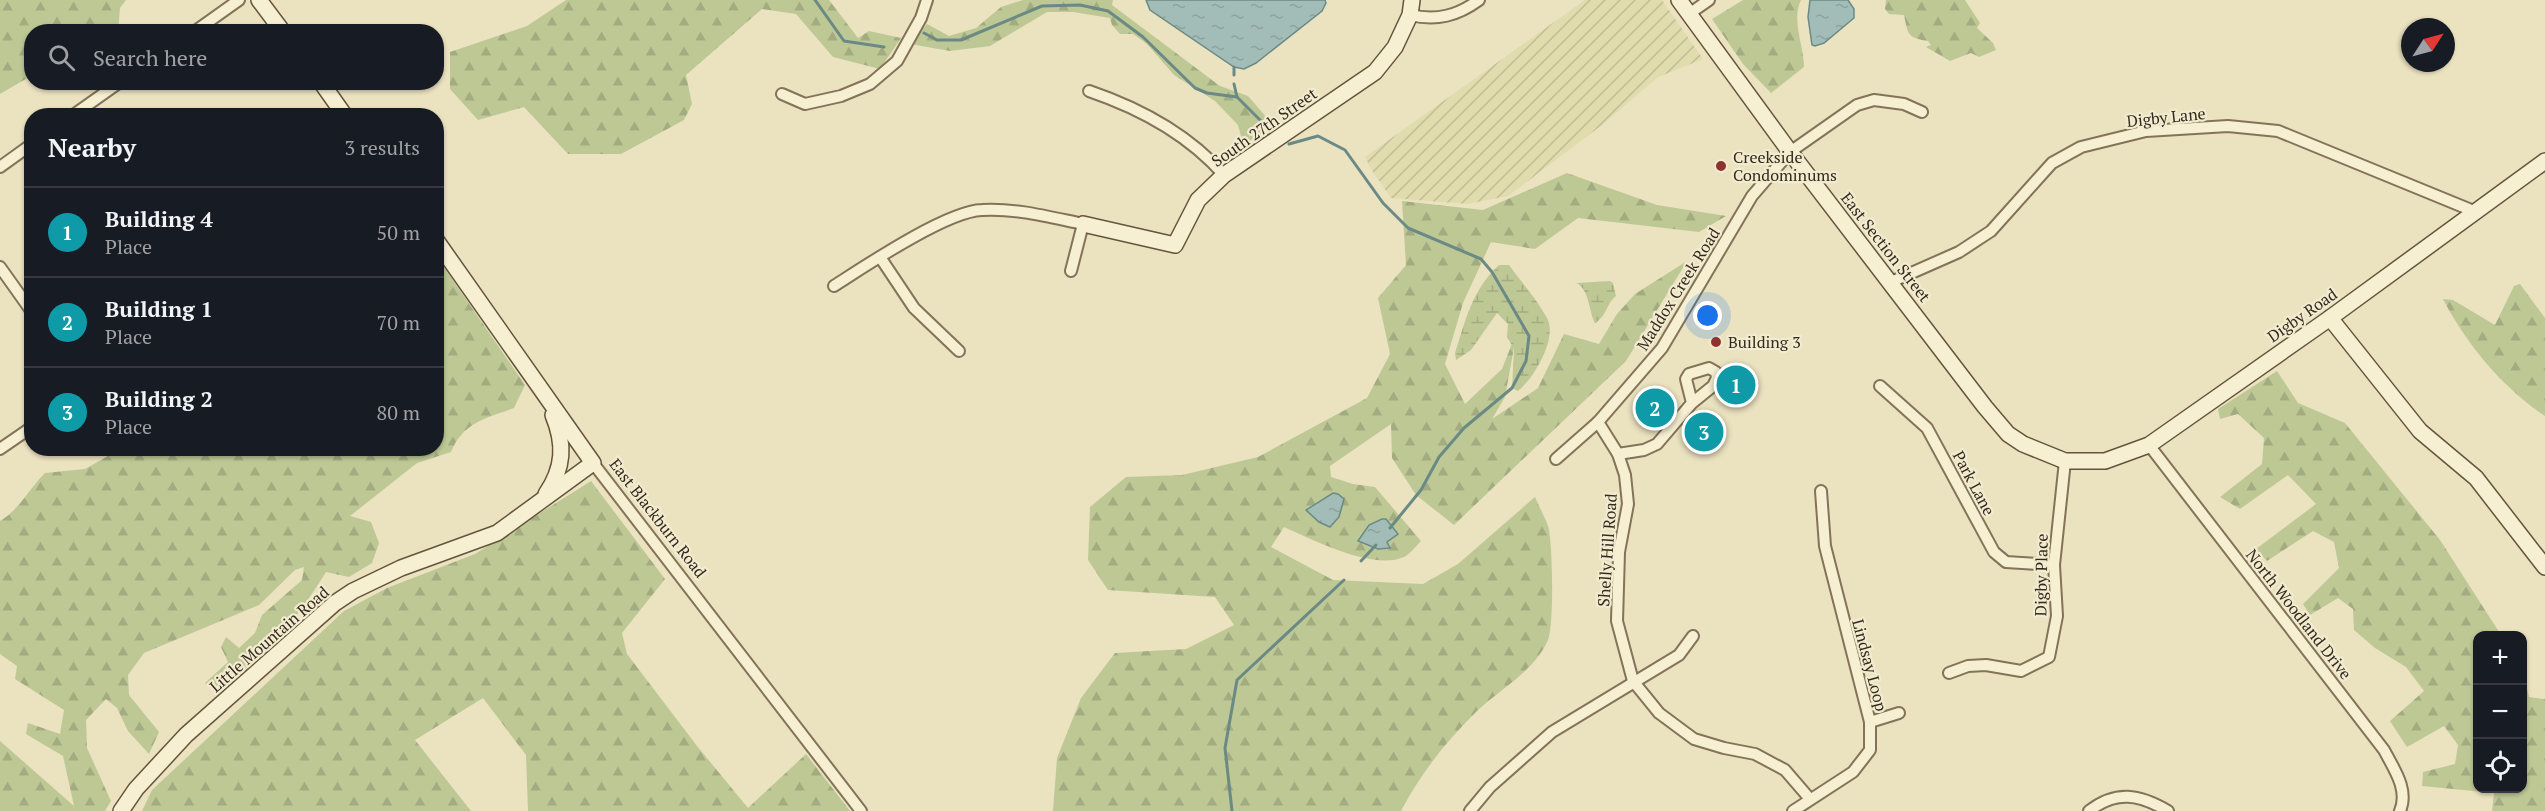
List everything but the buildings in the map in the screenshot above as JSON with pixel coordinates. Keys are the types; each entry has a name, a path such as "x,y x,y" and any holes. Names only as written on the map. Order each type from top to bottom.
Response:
{"street":[{"path":"205,24 239,0"},
{"path":"259,0 277,24"},
{"path":"782,94 805,104 842,96 870,84 897,61 921,18 927,0"},
{"path":"1411,7 1425,18 1443,18 1479,0"},
{"name":"East Section Street","path":"1679,0 1790,152 2008,434 2036,451 2064,461"},
{"path":"1689,14 1709,0"},
{"name":"South 27th Street","path":"1083,224 1175,245 1198,200 1224,175 1375,72 1395,47 1411,7"},
{"path":"83,108 109,90"},
{"path":"327,90 339,108"},
{"path":"1089,91 1121,102 1188,141 1224,175"},
{"name":"Maddox Creek Road","path":"1557,459 1598,422 1662,348 1752,196 1790,152 1857,105 1874,100 1904,104 1922,112"},
{"name":"Digby Lane","path":"1891,282 1959,252 1991,231 2052,164 2081,147 2146,131 2228,126 2278,131 2476,212"},
{"path":"0,167 24,150"},
{"name":"Digby Road","path":"2064,461 2105,460 2149,445 2330,318 2545,161"},
{"path":"834,286 879,257 947,221 979,210 1019,211 1083,224 1071,271"},
{"name":"East Blackburn Road","path":"444,251 593,463 861,811"},
{"path":"879,257 915,308 959,351"},
{"path":"0,267 24,301"},
{"path":"2330,318 2420,431 2476,478 2545,567"},
{"name":"Park Lane","path":"1880,386 1927,428 1994,552 2006,562 2054,565"},
{"path":"541,502 560,471 562,451 559,429 545,395"},
{"path":"1618,454 1644,450 1657,444 1692,403"},
{"name":"Shelly Hill Road","path":"1598,422 1618,454 1625,475 1628,504 1619,552 1617,621 1633,681 1659,712 1694,739 1755,754 1785,770 1810,799"},
{"path":"0,449 24,432"},
{"name":"North Woodland Drive","path":"2149,445 2384,750 2400,780 2404,801 2400,811"},
{"name":"Digby Place","path":"1949,673 1968,666 1986,665 2021,671 2049,657 2057,616 2054,565 2064,461"},
{"name":"Little Mountain Road","path":"121,811 154,768 186,735 335,603 353,591 401,568 497,533 593,463"},
{"name":"Lindsay Loop","path":"1793,811 1854,772 1870,750 1870,722 1825,546 1821,491"},
{"path":"1470,811 1490,787 1552,732 1678,655 1693,636"},
{"path":"1870,722 1899,713"},
{"path":"2089,811 2102,801 2128,795 2167,810"}],"shaded area":[{"path":"1585,0 1662,0 1703,59 1658,77 1602,125 1508,196 1467,204 1391,198 1365,157"}],"green space":[{"path":"0,0 126,0 120,8 119,24 24,24 24,80 0,94"},
{"path":"566,0 829,0 858,38 869,31 901,38 880,69 833,57 796,14 762,9 686,75 692,104 684,120 621,154 568,154 524,107 478,120 450,89 450,52 527,26"},
{"path":"1023,0 1113,0 1112,5 1220,86 1248,96 1273,125 1245,144 1238,125 1215,101 1174,75 1147,44 1133,34 1120,34 1112,25 1110,18 1073,12 1047,12 990,46 950,51 910,44 927,24 949,36 976,28 1001,7"},
{"path":"1743,0 1801,0 1797,16 1804,67 1771,93 1743,64 1712,19"},
{"path":"1886,0 1965,0 1980,23 1977,28 1993,43 1996,50 1979,57 1971,53 1950,61 1926,47 1931,45 1928,41 1912,36 1906,27 1904,15 1889,14 1885,9"},
{"path":"1567,173 1657,205 1726,216 1699,232 1578,218 1535,249 1491,242 1463,303 1445,364 1465,404 1502,369 1517,331 1505,397 1492,419 1538,388 1564,334 1599,344 1617,314 1635,294 1687,261 1626,361 1454,525 1416,495 1392,458 1391,424 1330,466 1331,477 1353,484 1375,487 1421,541 1413,550 1404,557 1391,560 1360,557 1284,527 1271,547 1333,580 1423,584 1458,564 1535,497 1550,535 1552,584 1550,632 1548,640 1535,660 1478,710 1456,733 1435,757 1401,811 1053,811 1057,758 1081,698 1115,653 1186,649 1234,625 1215,597 1108,590 1088,560 1090,507 1126,477 1182,475 1258,457 1367,398 1390,354 1378,298 1406,265 1402,201 1483,210"},
{"path":"1499,265 1509,265 1539,304 1550,326 1543,357 1531,377 1518,391 1512,388 1514,349 1507,337 1508,324 1497,313 1471,350 1456,360 1455,353 1471,306 1482,285"},
{"path":"444,267 525,385 514,408 477,422 462,434 451,452 444,454"},
{"path":"1610,281 1613,283 1616,296 1602,317 1595,323 1587,296 1577,283"},
{"path":"2520,284 2545,318 2545,416 2514,392 2487,364 2463,333 2443,299 2453,300 2495,325 2514,286"},
{"path":"2277,371 2298,403 2345,423 2440,540 2498,631 2473,631 2473,791 2422,786 2423,772 2455,764 2458,745 2444,726 2407,747 2390,721 2424,691 2406,667 2375,648 2354,630 2353,609 2338,598 2310,615 2303,604 2339,568 2334,542 2313,531 2267,561 2256,549 2316,504 2288,475 2240,509 2220,497 2262,464 2264,438 2238,414 2220,419 2218,409"},
{"path":"108,456 439,456 417,463 350,516 371,522 379,543 372,563 349,577 326,572 291,623 277,639 263,654 230,679 212,689 205,683 228,662 221,647 226,637 239,648 255,633 262,615 302,580 304,567 295,570 259,605 144,653 128,675 129,695 159,732 149,754 128,731 117,708 106,699 86,720 87,748 111,801 105,811 0,811 0,741 74,806 63,756 26,734 28,723 60,734 64,710 15,679 17,666 0,654 0,521 19,505 45,473 85,469"},
{"path":"591,481 665,579 622,633 627,654 697,746 748,808 806,754 850,811 528,811 526,755 483,698 415,740 471,811 142,811 152,790 344,611 387,588 475,554"},
{"path":"2527,689 2529,697 2545,699 2545,811 2492,811 2494,793 2527,793"}],"water":[{"path":"1146,0 1325,0 1326,3 1322,11 1256,63 1244,69 1234,67 1150,10"},
{"path":"1810,0 1848,0 1854,9 1854,18 1824,43 1812,45 1808,17"},
{"path":"1333,493 1344,499 1339,517 1330,527 1319,522 1306,510"},
{"path":"1386,519 1398,534 1387,542 1390,548 1378,549 1358,541 1369,525"}],"waterway":[{"path":"815,0 844,41 884,47"},
{"path":"924,33 937,40 961,40 1042,6 1080,5 1108,11 1143,37 1195,88 1207,93 1237,97 1265,125"},
{"path":"1234,67 1234,75"},
{"path":"1234,84 1237,97"},
{"path":"1289,144 1318,136 1345,150 1383,203 1408,228 1481,259 1492,272 1529,336 1526,361 1512,388 1464,428 1439,457 1421,490 1390,528"},
{"path":"1361,561 1376,545"},
{"path":"1232,811 1225,748 1237,680 1344,580"}],"place":[{"name":"Creekside Condominums","path":"1721,166"},
{"name":"Building 3","path":"1716,342"},
{"name":"Building 4","path":"1736,385"},
{"name":"Building 1","path":"1655,408"},
{"name":"Building 2","path":"1704,432"}]}
